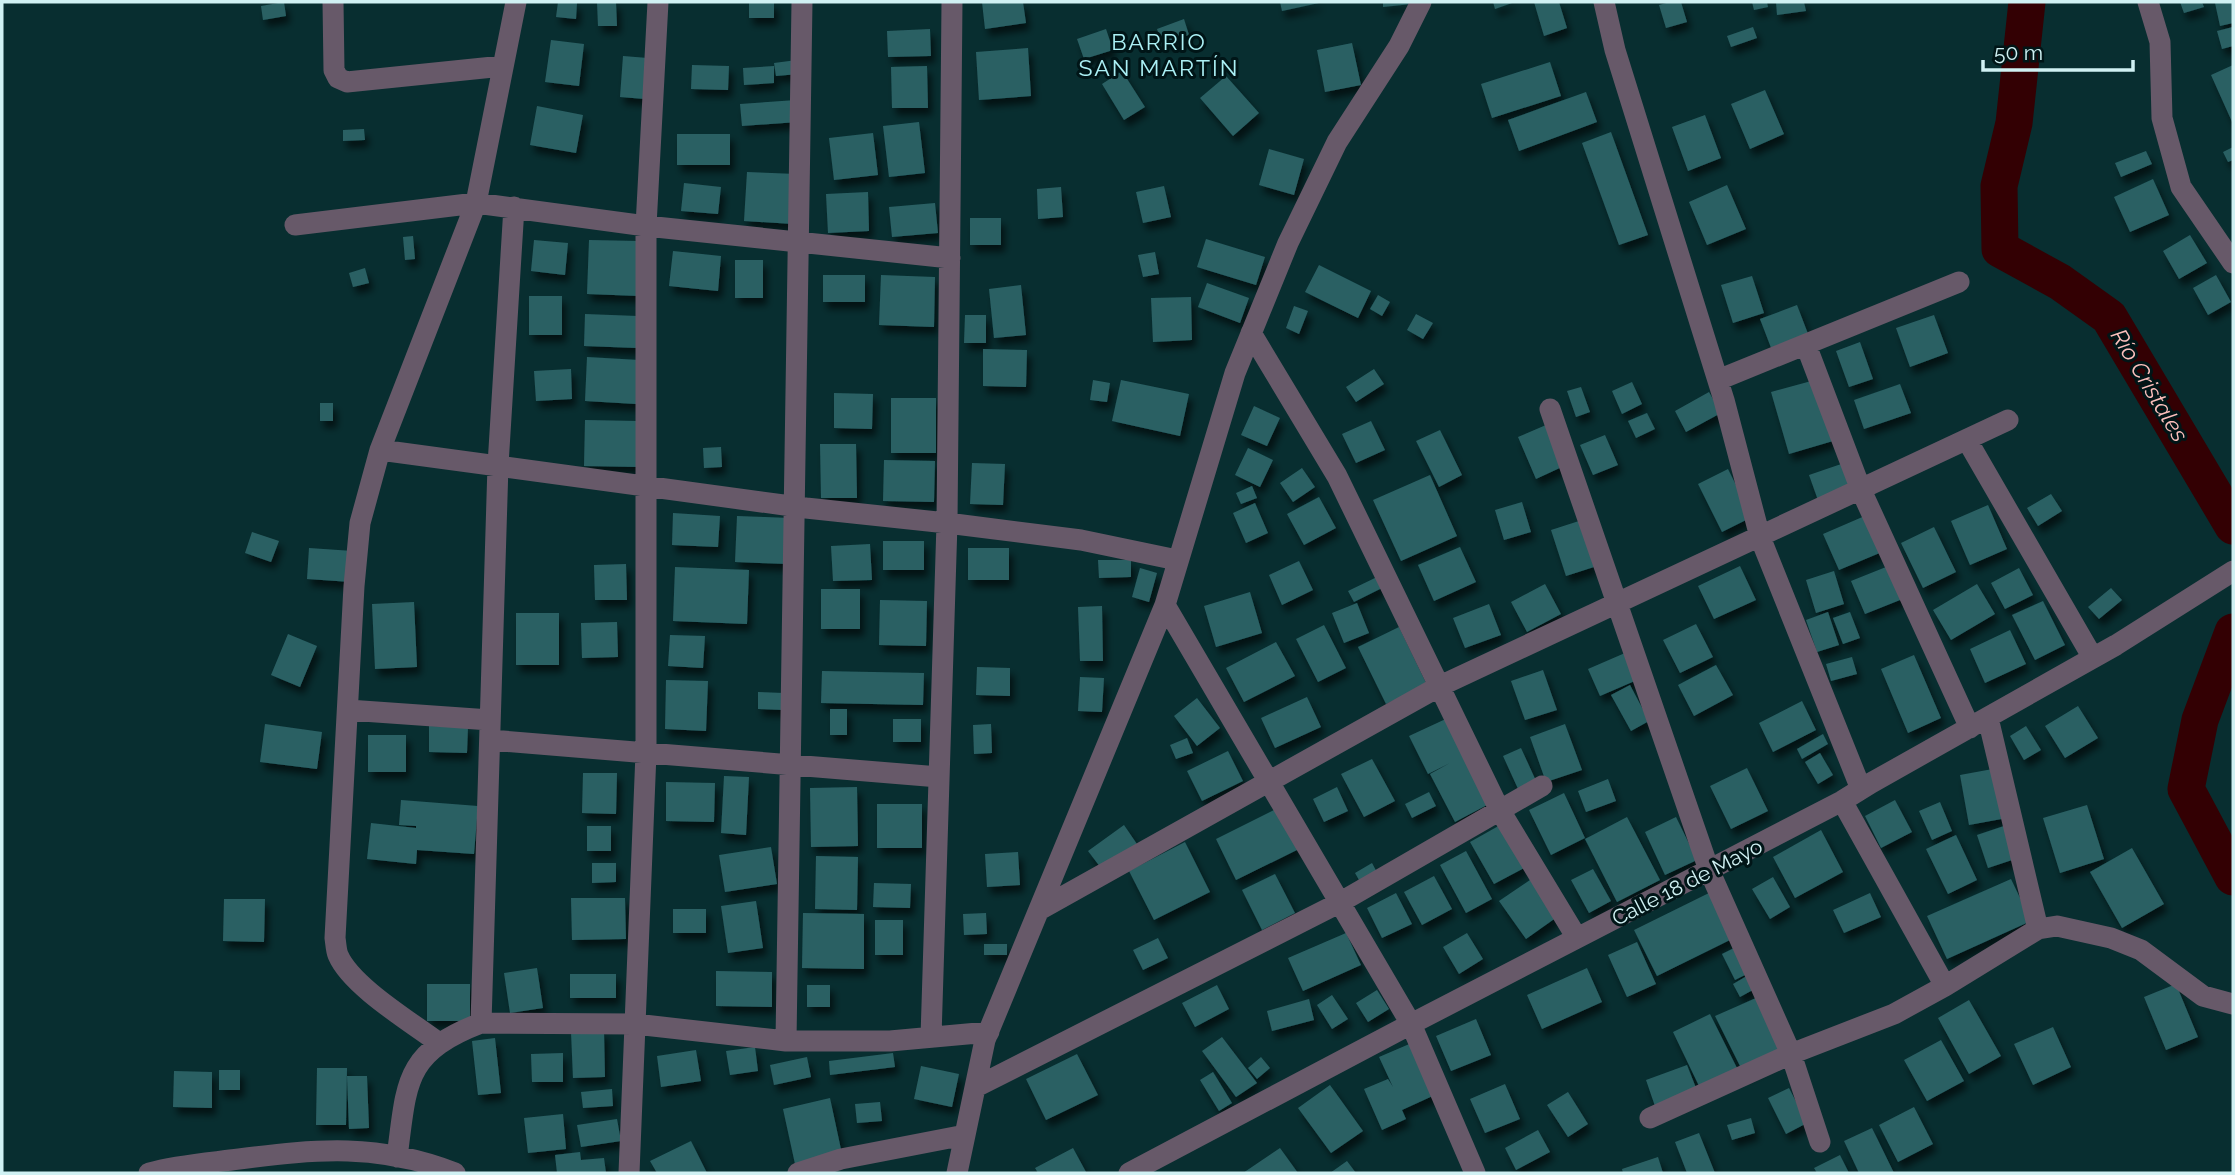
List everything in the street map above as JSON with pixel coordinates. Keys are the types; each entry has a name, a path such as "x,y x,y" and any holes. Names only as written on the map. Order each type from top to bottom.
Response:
{"street":[{"path":"333,2 334,70 338,78 347,82 503,66"},
{"path":"439,1043 363,986 345,967 337,953 335,939 354,586 360,523 380,450 476,203 516,2"},
{"path":"629,1173 646,753 646,226 658,2"},
{"path":"786,1041 802,2"},
{"path":"931,1037 947,523 952,2"},
{"path":"957,1173 989,1032 1165,604 1235,373 1288,243 1337,142 1399,46 1421,2"},
{"path":"1604,2 1615,50 1718,380 1760,537 1861,789"},
{"path":"2148,2 2160,42 2162,118 2181,187 2233,263"},
{"path":"295,225 476,203 646,226 950,258"},
{"path":"481,1023 498,465 514,207"},
{"path":"1718,380 1959,282"},
{"path":"1251,333 1337,476 1499,809 1577,938"},
{"path":"1806,345 1861,489 1979,723 2038,929"},
{"path":"1550,409 1709,870 1791,1054 1820,1142"},
{"path":"1039,910 1440,686 2008,420"},
{"path":"1967,440 2093,658"},
{"path":"380,450 795,506 1081,540 1177,560"},
{"name":"Calle 18 de Mayo","path":"1129,1173 1842,801 2093,658 2233,571"},
{"path":"1165,604 1411,1024 1475,1173"},
{"path":"348,710 646,753 939,777"},
{"path":"975,1087 1339,903 1542,786"},
{"path":"1842,801 1945,986"},
{"path":"1650,1118 1791,1054 1894,1014 2038,929 2057,926 2111,938 2141,950 2203,996 2233,1004"},
{"path":"397,1157 405,1100 411,1078 421,1058 439,1043 481,1023 635,1024 786,1041 890,1041 989,1032"},
{"path":"798,1173 841,1159 965,1135"},
{"path":"149,1173 172,1167 308,1150 364,1150 428,1163 455,1173"}],"building":[{"path":"284,2 286,16 263,20 261,6"},
{"path":"558,2 577,3 576,19 556,17"},
{"path":"597,2 616,2 617,26 598,26"},
{"path":"749,2 774,2 774,18 749,18"},
{"path":"982,2 1023,2 1026,23 985,29"},
{"path":"1280,2 1319,2 1319,3 1282,11"},
{"path":"1383,2 1412,2 1412,4 1383,7"},
{"path":"1493,2 1515,2 1495,9"},
{"path":"1534,2 1559,2 1567,28 1544,36"},
{"path":"1681,2 1687,22 1666,28 1659,5"},
{"path":"1752,2 1767,2 1768,7 1754,10"},
{"path":"1776,2 1804,2 1806,11 1777,15"},
{"path":"2180,2 2202,2 2204,7 2184,13"},
{"path":"2233,2 2233,23 2220,26 2215,3"},
{"path":"1184,19 1189,35 1162,44 1157,29"},
{"path":"1753,27 1757,38 1731,47 1727,36"},
{"path":"2233,27 2233,46 2222,49 2217,31"},
{"path":"930,29 931,56 888,57 887,31"},
{"path":"1106,29 1113,50 1084,59 1077,39"},
{"path":"551,40 584,44 579,86 545,82"},
{"path":"1352,43 1361,85 1325,92 1317,50"},
{"path":"1028,48 1031,96 979,100 976,52"},
{"path":"623,56 648,58 645,99 620,97"},
{"path":"797,60 799,74 776,76 774,63"},
{"path":"1550,62 1561,96 1492,118 1481,84"},
{"path":"692,65 729,66 728,90 691,89"},
{"path":"2233,65 2233,124 2211,75"},
{"path":"774,66 774,83 744,85 743,68"},
{"path":"927,66 928,108 892,108 891,67"},
{"path":"1122,71 1145,107 1124,120 1102,84"},
{"path":"1226,76 1259,113 1233,136 1200,98"},
{"path":"1765,90 1784,134 1750,149 1731,104"},
{"path":"1586,92 1597,122 1519,151 1508,120"},
{"path":"796,100 798,122 742,126 740,104"},
{"path":"537,106 583,115 576,153 530,145"},
{"path":"1705,115 1721,158 1688,171 1672,127"},
{"path":"919,122 925,173 889,177 883,126"},
{"path":"364,129 365,140 343,141 343,130"},
{"path":"1611,132 1648,235 1619,245 1582,143"},
{"path":"873,133 878,175 834,180 829,138"},
{"path":"677,134 730,134 730,165 677,165"},
{"path":"2233,147 2233,160 2228,162 2223,152"},
{"path":"1269,149 1304,159 1294,195 1259,185"},
{"path":"2146,151 2152,164 2121,177 2115,163"},
{"path":"747,172 796,174 793,224 744,221"},
{"path":"2153,179 2169,215 2130,232 2114,197"},
{"path":"684,183 721,187 718,214 681,211"},
{"path":"1727,185 1746,229 1707,245 1689,202"},
{"path":"1164,186 1171,217 1143,223 1136,192"},
{"path":"1061,187 1063,217 1038,219 1037,189"},
{"path":"868,192 869,231 828,233 826,194"},
{"path":"935,203 938,233 892,237 889,207"},
{"path":"970,218 1001,218 1001,245 970,245"},
{"path":"2190,235 2207,263 2179,279 2163,251"},
{"path":"413,236 415,259 405,260 403,237"},
{"path":"1206,239 1265,257 1256,285 1197,267"},
{"path":"534,240 568,243 565,275 531,271"},
{"path":"589,240 640,241 639,296 587,294"},
{"path":"673,251 721,256 718,291 669,286"},
{"path":"1155,252 1159,274 1143,277 1138,255"},
{"path":"735,260 763,260 763,298 735,298"},
{"path":"1319,265 1371,291 1358,318 1305,292"},
{"path":"365,268 369,283 353,287 349,273"},
{"path":"823,275 865,275 865,302 823,302"},
{"path":"881,275 935,277 934,327 879,325"},
{"path":"2216,275 2231,302 2208,315 2193,288"},
{"path":"1752,276 1764,313 1733,323 1721,285"},
{"path":"1207,283 1249,298 1240,323 1198,307"},
{"path":"1021,285 1026,335 994,338 989,289"},
{"path":"1378,295 1390,302 1382,316 1370,309"},
{"path":"529,296 562,296 562,335 529,335"},
{"path":"1191,297 1192,340 1153,342 1151,298"},
{"path":"1797,305 1810,339 1773,353 1760,319"},
{"path":"1294,306 1308,311 1299,334 1286,328"},
{"path":"585,314 638,316 637,348 584,346"},
{"path":"1416,314 1433,323 1423,339 1407,330"},
{"path":"965,315 986,315 986,343 964,343"},
{"path":"1934,315 1948,353 1910,367 1896,328"},
{"path":"1860,342 1873,379 1849,387 1836,351"},
{"path":"983,349 1027,350 1026,387 983,386"},
{"path":"587,357 639,360 636,404 585,401"},
{"path":"571,369 572,399 536,401 534,371"},
{"path":"1374,369 1384,384 1356,402 1346,387"},
{"path":"1093,380 1110,383 1107,402 1090,400"},
{"path":"1121,380 1189,394 1180,436 1112,421"},
{"path":"1815,380 1833,441 1789,454 1771,392"},
{"path":"1632,382 1642,404 1622,414 1612,391"},
{"path":"1900,384 1911,413 1864,429 1854,400"},
{"path":"1581,387 1590,412 1576,417 1567,391"},
{"path":"1709,392 1721,413 1686,432 1675,411"},
{"path":"834,393 873,394 872,429 834,428"},
{"path":"891,398 936,398 936,453 891,453"},
{"path":"320,403 333,403 333,421 320,421"},
{"path":"1254,406 1280,418 1267,446 1241,435"},
{"path":"1647,413 1655,429 1636,438 1628,421"},
{"path":"585,420 639,421 639,467 584,466"},
{"path":"1371,421 1385,450 1356,463 1342,434"},
{"path":"1546,425 1564,466 1536,479 1518,437"},
{"path":"1440,430 1462,475 1439,487 1416,441"},
{"path":"1605,435 1618,465 1593,475 1580,445"},
{"path":"820,444 856,444 857,498 821,498"},
{"path":"721,447 722,467 704,468 703,448"},
{"path":"1248,448 1273,460 1260,487 1235,475"},
{"path":"884,460 935,461 934,502 883,501"},
{"path":"1847,462 1857,490 1819,503 1809,475"},
{"path":"972,463 1005,464 1003,505 970,504"},
{"path":"1302,468 1315,487 1293,502 1280,483"},
{"path":"1728,469 1752,517 1722,532 1698,484"},
{"path":"1430,475 1457,536 1401,561 1373,500"},
{"path":"1252,486 1257,498 1241,504 1236,493"},
{"path":"2051,494 2062,511 2038,526 2027,508"},
{"path":"1319,497 1336,528 1304,545 1287,514"},
{"path":"1522,502 1531,532 1504,540 1495,510"},
{"path":"1255,503 1268,533 1246,543 1233,513"},
{"path":"1988,505 2007,549 1970,565 1951,521"},
{"path":"673,513 720,516 718,547 672,545"},
{"path":"1867,515 1882,552 1839,570 1823,534"},
{"path":"737,516 790,518 788,564 735,562"},
{"path":"1579,521 1594,567 1566,576 1551,530"},
{"path":"1934,527 1956,572 1923,588 1901,543"},
{"path":"252,532 279,541 271,562 245,553"},
{"path":"883,541 924,541 924,570 883,570"},
{"path":"870,544 872,580 833,581 831,546"},
{"path":"1460,547 1476,582 1434,601 1418,565"},
{"path":"309,548 353,551 351,582 307,579"},
{"path":"968,548 1009,548 1009,580 968,580"},
{"path":"1098,560 1131,560 1131,577 1099,578"},
{"path":"1299,561 1313,590 1282,605 1269,575"},
{"path":"626,564 627,600 595,600 594,565"},
{"path":"1891,565 1905,598 1865,614 1851,581"},
{"path":"1740,566 1756,600 1714,619 1698,586"},
{"path":"675,567 749,570 747,624 673,621"},
{"path":"1140,568 1157,573 1149,602 1132,597"},
{"path":"2019,568 2033,595 2005,609 1991,583"},
{"path":"1834,571 1844,604 1816,613 1806,580"},
{"path":"1377,577 1382,588 1354,602 1348,591"},
{"path":"1545,584 1561,614 1527,632 1511,602"},
{"path":"1977,584 1995,614 1951,640 1933,610"},
{"path":"2111,588 2122,600 2099,619 2088,607"},
{"path":"821,589 860,589 860,629 821,629"},
{"path":"1250,592 1262,633 1216,647 1204,606"},
{"path":"880,600 927,601 926,646 879,645"},
{"path":"2043,601 2065,645 2035,660 2012,615"},
{"path":"414,602 417,667 375,669 372,604"},
{"path":"1357,603 1369,633 1344,643 1332,613"},
{"path":"1489,604 1501,635 1465,648 1453,618"},
{"path":"1102,606 1103,661 1080,661 1078,607"},
{"path":"1828,612 1839,645 1817,652 1806,620"},
{"path":"1850,612 1860,638 1843,644 1833,618"},
{"path":"516,613 559,613 559,665 516,665"},
{"path":"617,622 618,657 582,658 581,623"},
{"path":"1696,624 1713,657 1680,673 1663,640"},
{"path":"1324,625 1346,668 1318,682 1296,639"},
{"path":"1399,627 1427,685 1386,704 1358,647"},
{"path":"2010,630 2026,664 1985,683 1970,649"},
{"path":"288,634 317,646 300,687 271,675"},
{"path":"670,635 705,636 703,668 668,666"},
{"path":"1276,642 1295,676 1244,702 1226,668"},
{"path":"1625,653 1637,680 1600,696 1588,669"},
{"path":"1914,655 1941,718 1908,733 1881,669"},
{"path":"1852,657 1857,674 1831,681 1826,664"},
{"path":"1716,665 1733,695 1694,716 1678,685"},
{"path":"977,667 1010,668 1010,696 976,695"},
{"path":"1543,670 1557,710 1525,720 1511,681"},
{"path":"822,671 924,673 923,705 821,703"},
{"path":"1080,677 1104,678 1102,712 1078,711"},
{"path":"666,680 708,681 706,731 665,729"},
{"path":"1630,685 1649,721 1631,731 1611,695"},
{"path":"758,692 784,693 784,710 758,709"},
{"path":"1307,697 1321,727 1275,748 1261,718"},
{"path":"1197,698 1220,728 1197,746 1174,716"},
{"path":"1802,701 1816,730 1773,752 1759,723"},
{"path":"2078,706 2098,738 2065,758 2045,726"},
{"path":"830,709 847,709 847,735 830,735"},
{"path":"1450,717 1487,805 1455,822 1430,774 1450,763 1428,774 1409,736"},
{"path":"893,719 921,719 921,742 893,742"},
{"path":"265,724 322,732 317,769 260,762"},
{"path":"991,724 992,753 974,754 973,725"},
{"path":"1565,724 1582,770 1546,782 1530,737"},
{"path":"429,726 468,727 467,753 429,752"},
{"path":"2026,726 2041,750 2024,760 2010,736"},
{"path":"1823,734 1828,744 1802,759 1797,749"},
{"path":"368,735 406,735 406,772 368,772"},
{"path":"1187,738 1193,753 1176,759 1170,745"},
{"path":"1521,748 1537,783 1519,791 1503,756"},
{"path":"1228,751 1243,781 1202,801 1187,771"},
{"path":"1820,753 1833,775 1818,784 1805,762"},
{"path":"1372,759 1395,801 1364,817 1341,774"},
{"path":"1747,768 1768,811 1731,829 1710,786"},
{"path":"1998,768 2007,818 1969,825 1960,775"},
{"path":"583,773 617,773 616,814 582,813"},
{"path":"724,776 749,777 746,835 721,833"},
{"path":"1608,779 1616,801 1586,812 1578,791"},
{"path":"666,782 715,783 714,822 666,821"},
{"path":"857,787 858,846 811,847 810,788"},
{"path":"1337,787 1348,811 1324,822 1313,799"},
{"path":"1429,792 1436,806 1412,818 1405,804"},
{"path":"1564,793 1585,838 1551,855 1529,810"},
{"path":"401,800 478,806 474,854 417,850 416,864 367,859 371,823 416,828 399,825"},
{"path":"1895,800 1912,832 1881,848 1865,816"},
{"path":"1940,802 1952,831 1932,840 1919,811"},
{"path":"877,804 922,804 922,848 877,848"},
{"path":"2087,805 2104,859 2060,873 2043,818"},
{"path":"1278,808 1299,849 1236,880 1216,839"},
{"path":"1627,817 1660,880 1617,902 1585,839"},
{"path":"1676,817 1697,860 1665,875 1645,832"},
{"path":"1502,824 1526,867 1494,884 1470,842"},
{"path":"1124,825 1139,847 1104,872 1088,851"},
{"path":"2007,825 2018,858 1988,868 1977,835"},
{"path":"587,826 611,826 611,851 587,851"},
{"path":"1821,830 1843,872 1795,898 1773,857"},
{"path":"1956,835 1977,880 1948,894 1926,849"},
{"path":"1185,842 1210,892 1154,920 1129,871"},
{"path":"771,847 777,884 725,892 719,855"},
{"path":"2132,848 2164,904 2122,928 2090,872"},
{"path":"1466,851 1492,899 1466,913 1440,865"},
{"path":"1018,852 1020,885 987,887 985,854"},
{"path":"816,856 858,857 857,910 815,909"},
{"path":"592,863 616,863 616,882 592,883"},
{"path":"1372,863 1380,878 1363,887 1355,873"},
{"path":"1593,869 1611,901 1589,913 1571,880"},
{"path":"1275,874 1295,913 1262,930 1242,890"},
{"path":"1434,876 1452,909 1422,925 1404,892"},
{"path":"1773,877 1790,907 1770,919 1752,889"},
{"path":"2011,879 2031,921 1947,959 1927,916"},
{"path":"1530,880 1557,917 1526,939 1499,901"},
{"path":"874,883 911,884 910,908 873,907"},
{"path":"1711,892 1734,938 1657,976 1634,930"},
{"path":"1396,893 1412,924 1382,938 1367,908"},
{"path":"1870,893 1881,917 1844,933 1833,910"},
{"path":"571,898 625,898 626,939 572,940"},
{"path":"224,899 265,899 264,942 223,941"},
{"path":"756,901 763,948 728,953 721,906"},
{"path":"673,909 706,909 706,933 673,933"},
{"path":"803,913 864,914 864,969 802,968"},
{"path":"986,913 987,934 964,935 963,914"},
{"path":"875,920 903,920 903,955 875,955"},
{"path":"1346,933 1361,965 1303,991 1288,958"},
{"path":"1467,933 1483,959 1459,974 1443,947"},
{"path":"1158,938 1168,958 1143,970 1133,950"},
{"path":"1637,942 1656,984 1627,997 1608,955"},
{"path":"984,944 1007,944 1007,955 984,955"},
{"path":"1734,948 1747,974 1735,980 1722,954"},
{"path":"537,968 543,1008 510,1013 504,973"},
{"path":"1587,968 1602,1002 1542,1029 1527,995"},
{"path":"716,971 772,972 772,1007 716,1006"},
{"path":"1752,973 1760,986 1740,997 1733,984"},
{"path":"570,974 616,974 616,998 570,998"},
{"path":"427,984 470,984 470,1021 427,1021"},
{"path":"2176,984 2198,1037 2166,1050 2144,997"},
{"path":"807,985 830,985 830,1007 807,1007"},
{"path":"1217,985 1229,1009 1195,1027 1182,1003"},
{"path":"1377,990 1389,1009 1368,1022 1356,1003"},
{"path":"1332,995 1348,1019 1332,1029 1317,1005"},
{"path":"1756,998 1787,1050 1744,1074 1715,1016"},
{"path":"1309,999 1314,1020 1272,1031 1267,1011"},
{"path":"1969,1000 2001,1056 1969,1074 1938,1018"},
{"path":"1710,1014 1738,1070 1700,1088 1673,1032"},
{"path":"1476,1019 1491,1055 1451,1071 1436,1036"},
{"path":"2053,1027 2071,1067 2033,1085 2014,1044"},
{"path":"604,1031 605,1077 573,1078 571,1032"},
{"path":"1222,1037 1257,1083 1236,1097 1202,1051"},
{"path":"495,1038 501,1093 478,1095 472,1041"},
{"path":"1941,1040 1964,1081 1927,1101 1904,1060"},
{"path":"1414,1042 1437,1094 1402,1110 1406,1119 1382,1130 1364,1089 1388,1079 1393,1087 1379,1057"},
{"path":"755,1047 758,1071 730,1075 726,1051"},
{"path":"696,1050 701,1081 661,1087 657,1056"},
{"path":"563,1053 563,1082 532,1082 531,1054"},
{"path":"893,1053 895,1067 830,1075 829,1061"},
{"path":"1077,1054 1098,1095 1046,1120 1026,1079"},
{"path":"807,1057 811,1077 774,1085 770,1065"},
{"path":"1261,1057 1270,1068 1257,1079 1248,1068"},
{"path":"1687,1065 1698,1093 1656,1109 1646,1080"},
{"path":"921,1066 959,1074 952,1107 914,1099"},
{"path":"317,1068 347,1068 346,1125 316,1125"},
{"path":"219,1070 240,1070 240,1090 219,1090"},
{"path":"174,1071 212,1072 212,1108 173,1107"},
{"path":"1213,1072 1232,1103 1219,1111 1200,1080"},
{"path":"347,1076 367,1076 369,1128 349,1129"},
{"path":"1505,1084 1520,1119 1485,1133 1470,1099"},
{"path":"1330,1085 1363,1131 1331,1153 1298,1108"},
{"path":"1789,1088 1807,1123 1786,1134 1768,1098"},
{"path":"612,1089 613,1106 583,1108 581,1092"},
{"path":"1568,1092 1588,1124 1568,1137 1547,1105"},
{"path":"830,1098 842,1154 795,1164 783,1109"},
{"path":"880,1102 882,1121 857,1123 855,1104"},
{"path":"1914,1107 1933,1144 1898,1162 1879,1125"},
{"path":"563,1114 566,1149 528,1153 524,1118"},
{"path":"1751,1118 1755,1133 1732,1140 1727,1125"},
{"path":"617,1119 621,1141 581,1147 577,1125"},
{"path":"1872,1128 1894,1173 1859,1173 1844,1141"},
{"path":"1538,1130 1550,1152 1516,1170 1505,1148"},
{"path":"1699,1133 1715,1173 1687,1173 1675,1142"},
{"path":"691,1141 707,1173 657,1173 650,1161"},
{"path":"1073,1148 1086,1172 1038,1173 1035,1168"},
{"path":"1280,1148 1298,1173 1243,1173"},
{"path":"580,1152 581,1160 604,1158 606,1173 557,1173 555,1155"},
{"path":"1840,1155 1849,1173 1817,1173 1814,1168"},
{"path":"1658,1157 1663,1173 1623,1173 1622,1169"},
{"path":"1347,1161 1356,1173 1330,1173"}],"waterway":[{"name":"Río Cristales","path":"2027,2 2014,123 1999,186 2000,249 2060,282 2109,317 2233,526"},
{"name":"Río Cristales","path":"2233,632 2200,720 2186,789 2233,877"}],"district":[{"name":"BARRIO SAN MARTÍN","path":"1159,54"}]}
